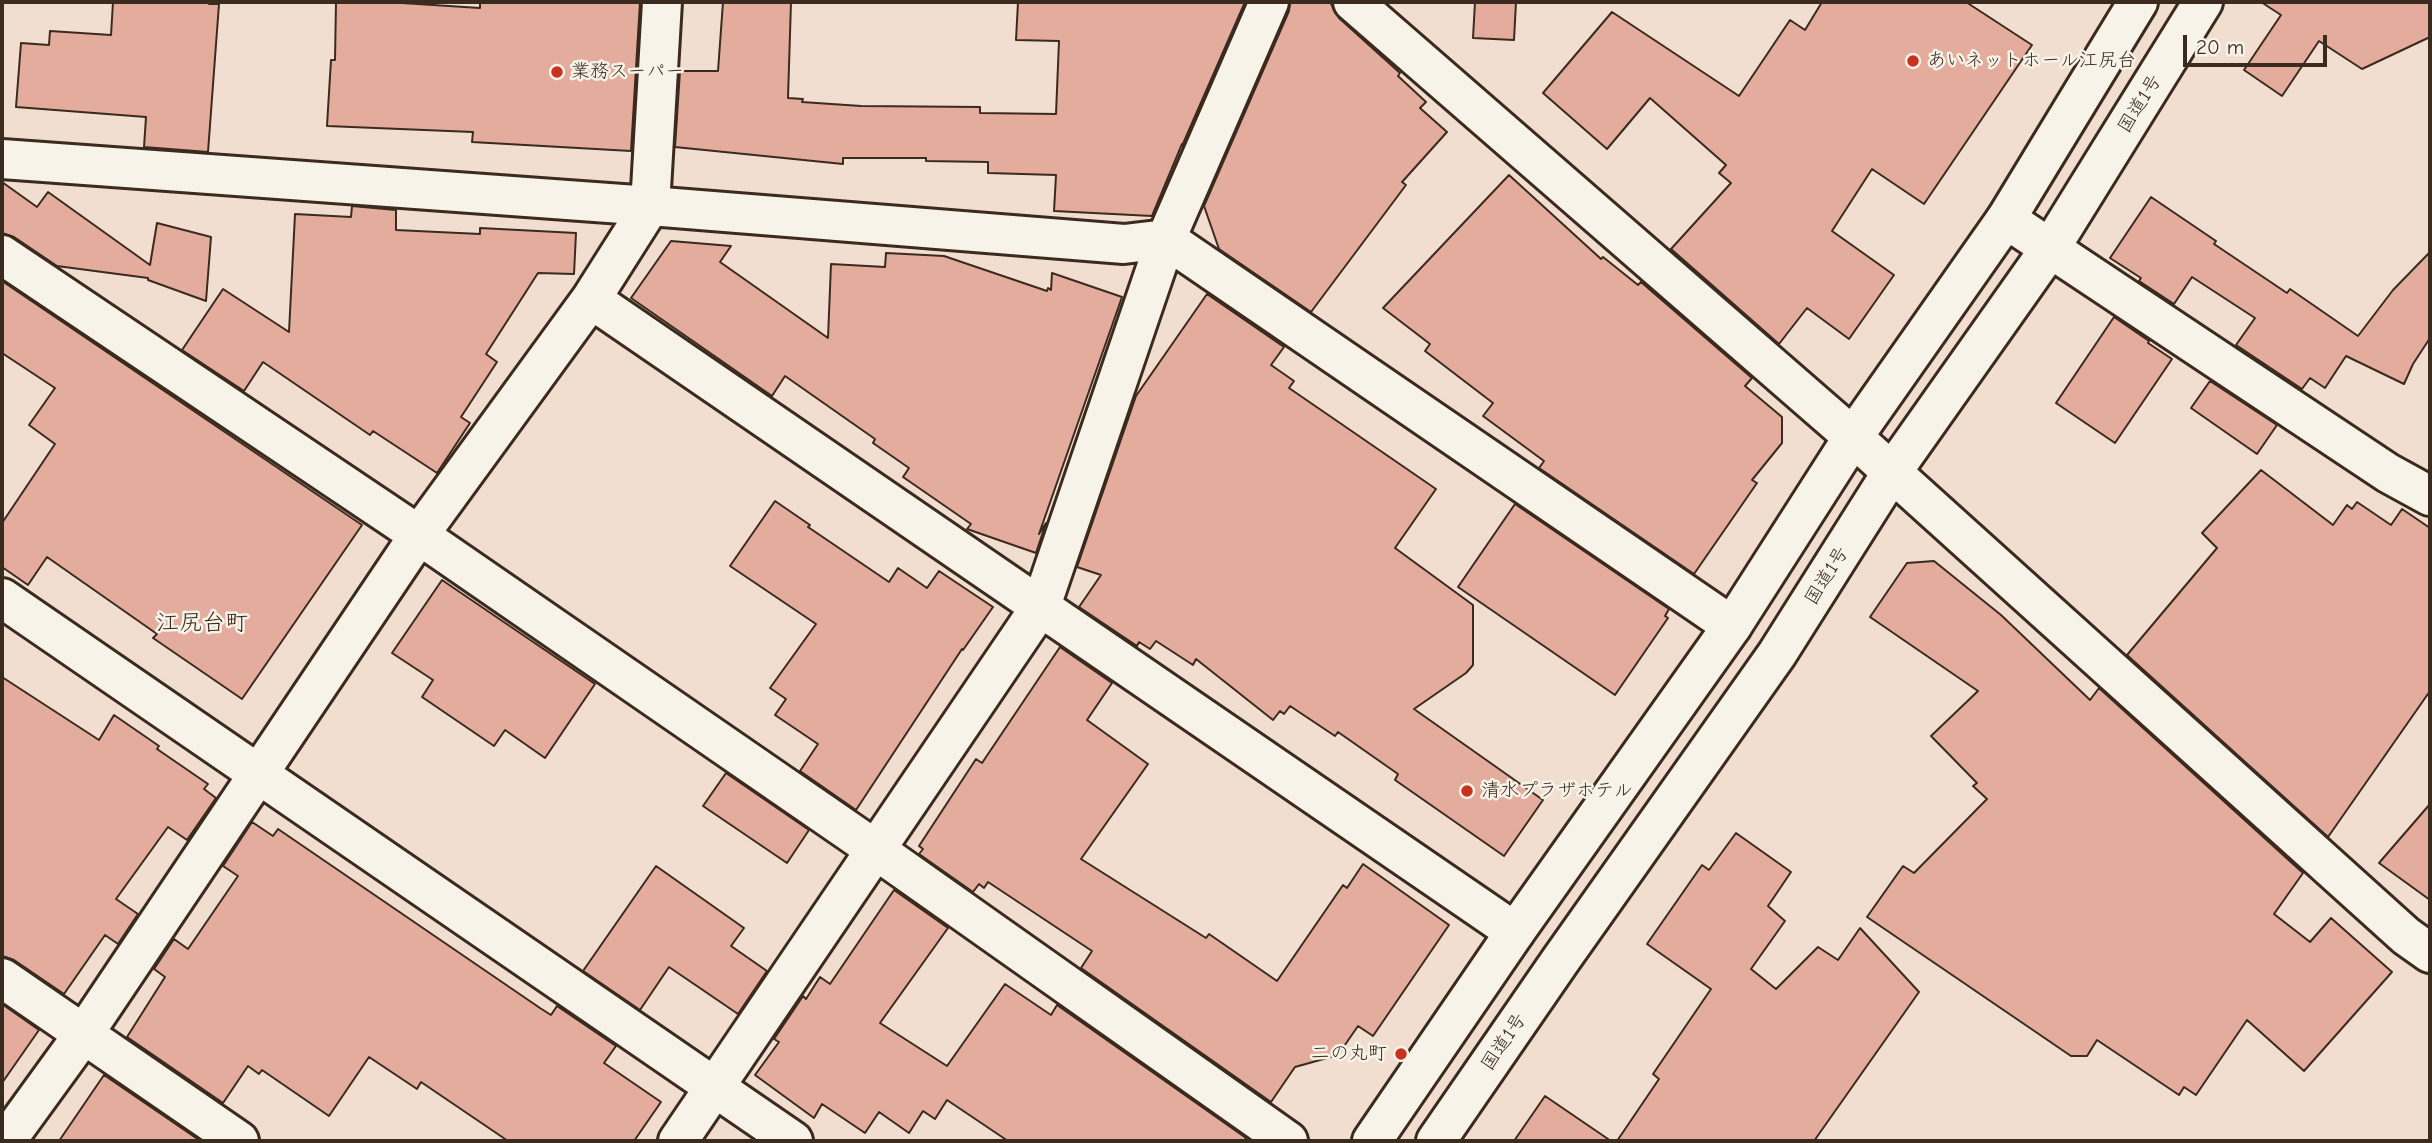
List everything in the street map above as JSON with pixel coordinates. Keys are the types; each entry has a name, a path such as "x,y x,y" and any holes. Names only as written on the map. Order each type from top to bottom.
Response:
{"main road":[{"path":"6,1141 83,1035 419,535 592,299 650,206 662,2"},
{"path":"678,1141 1041,606 1166,239 1269,2"},
{"path":"1353,2 1853,437 2406,936 2430,953"},
{"path":"1372,1141 1515,932 1732,626 1853,437 2006,219 2138,2"},
{"name":"国道1号","path":"1436,1141 1777,654 1892,472 2051,247 2203,2"},
{"path":"2,159 1124,244 1166,239 1732,626"},
{"path":"2006,219 2388,473 2430,496"},
{"path":"2,255 419,535 876,850 1288,1141"},
{"path":"592,299 1515,932"},
{"path":"2,598 793,1141"},
{"path":"2,978 239,1141"}],"building":[{"path":"113,2 219,4 208,152 144,147 146,117 16,107 21,43 49,45 50,31 111,35"},
{"path":"336,2 480,8 480,2 640,2 631,151 472,142 473,132 327,126 331,60 335,60"},
{"path":"723,2 791,2 788,98 803,99 802,102 861,106 980,107 980,113 1056,114 1059,41 1016,40 1018,2 1245,2 1152,216 1054,211 1056,175 988,173 988,162 926,161 926,158 843,158 843,164 675,147 680,71 718,71"},
{"path":"1290,2 1330,2 1339,18 1400,73 1398,76 1426,102 1420,108 1447,132 1402,182 1406,185 1311,312 1219,249 1204,206 1289,11"},
{"path":"1475,2 1516,2 1514,40 1473,38"},
{"path":"1822,2 1966,2 2032,45 1924,204 1872,169 1832,231 1894,275 1849,339 1807,308 1779,344 1671,249 1731,183 1719,173 1726,165 1650,98 1607,149 1543,93 1612,12 1739,96 1790,20 1805,30"},
{"path":"2261,2 2430,2 2430,37 2362,69 2319,41 2282,96 2244,70 2281,15"},
{"path":"1509,175 1601,259 1603,257 1638,285 1641,282 1752,378 1745,386 1782,417 1782,443 1752,480 1757,483 1694,574 1539,468 1544,461 1483,416 1493,403 1425,351 1430,344 1383,308"},
{"path":"2,182 37,207 48,192 150,265 157,223 211,237 206,301 148,278 57,266 14,237 2,233"},
{"path":"2151,197 2216,241 2214,244 2287,293 2290,289 2358,336 2393,290 2430,252 2430,338 2404,384 2346,356 2325,388 2310,378 2302,389 2236,345 2255,318 2192,277 2174,304 2139,281 2141,278 2110,258"},
{"path":"352,206 396,210 396,230 480,234 480,228 576,233 574,274 538,273 486,354 497,362 461,417 470,423 437,473 373,431 370,435 263,362 244,391 182,350 223,289 289,332 295,214 351,217"},
{"path":"671,241 731,246 720,262 828,338 831,264 885,267 886,253 944,256 1047,291 1048,288 1051,290 1052,273 1122,297 1039,534 1046,523 1036,553 967,529 971,524 903,477 909,468 873,443 875,439 785,376 772,396 631,298"},
{"path":"2,281 362,525 242,699 153,638 157,634 47,557 28,585 2,567 2,523 55,444 29,425 55,388 2,353"},
{"path":"1207,294 1284,347 1271,365 1294,381 1289,388 1436,489 1395,548 1473,605 1473,665 1466,673 1414,709 1543,800 1504,856 1395,780 1398,774 1338,732 1335,736 1290,706 1284,714 1280,711 1273,720 1196,659 1193,665 1156,641 1150,649 1139,642 1137,646 1079,607 1101,575 1077,567 1136,396"},
{"path":"2114,317 2172,359 2115,443 2056,403"},
{"path":"2210,381 2277,425 2257,454 2191,408"},
{"path":"2261,470 2333,525 2347,505 2352,509 2357,502 2391,525 2402,509 2430,528 2430,691 2328,837 2127,655 2217,548 2202,533"},
{"path":"775,501 889,582 898,568 927,588 939,571 993,607 962,649 856,810 800,771 818,744 775,715 786,699 770,688 816,624 730,566"},
{"path":"1515,504 1669,609 1665,616 1668,618 1615,695 1458,587"},
{"path":"1934,561 2001,615 2090,700 2099,688 2303,873 2274,914 2310,942 2331,918 2392,972 2304,1071 2247,1020 2196,1095 2184,1087 2179,1095 2097,1040 2087,1056 2071,1056 1867,917 1903,866 1914,873 1987,799 1973,786 1977,783 1931,736 1978,691 1870,617 1907,563"},
{"path":"442,580 595,684 545,758 505,730 494,746 422,697 433,680 392,653"},
{"path":"1060,647 1112,683 1087,720 1148,764 1081,859 1206,938 1209,934 1277,981 1343,885 1347,888 1363,864 1449,925 1373,1036 1358,1026 1338,1055 1295,1067 1271,1102 1081,968 1092,951 988,882 984,888 979,884 973,892 919,854 923,849 919,846 976,759 982,763"},
{"path":"2,677 99,740 114,715 208,784 204,789 216,798 187,840 168,827 116,899 138,914 118,944 105,935 64,994 14,960 2,956"},
{"path":"726,773 809,830 787,863 703,806"},
{"path":"2430,804 2430,900 2379,863"},
{"path":"252,822 273,836 278,829 551,1015 557,1006 616,1046 604,1063 661,1102 634,1141 508,1141 421,1082 417,1089 369,1057 329,1116 262,1070 259,1074 248,1066 223,1103 127,1037 165,977 154,969 174,939 188,949 238,876 223,866"},
{"path":"1736,833 1791,872 1768,906 1785,921 1751,969 1776,989 1818,947 1838,960 1860,928 1919,992 1814,1141 1617,1141 1659,1079 1653,1074 1711,989 1647,944 1702,865 1709,870"},
{"path":"656,866 744,928 731,946 767,971 738,1014 669,967 640,1010 583,971"},
{"path":"894,890 948,928 880,1023 947,1066 1005,984 1051,1015 1057,1005 1246,1138 1244,1141 1008,1141 947,1100 935,1119 923,1111 909,1133 879,1112 865,1133 822,1104 814,1118 755,1075 779,1042 774,1039 803,996 806,999 820,977 830,984"},
{"path":"2,1004 39,1030 2,1083"},
{"path":"104,1075 199,1140 59,1141"},
{"path":"1545,1096 1611,1141 1514,1141"}],"place":[{"name":"あいネットホール江尻台","path":"1913,61"},
{"name":"業務スーパー","path":"557,72"},
{"name":"清水プラザホテル","path":"1467,791"},
{"name":"二の丸町","path":"1401,1054"}],"district":[{"name":"江尻台町","path":"202,623"}]}
